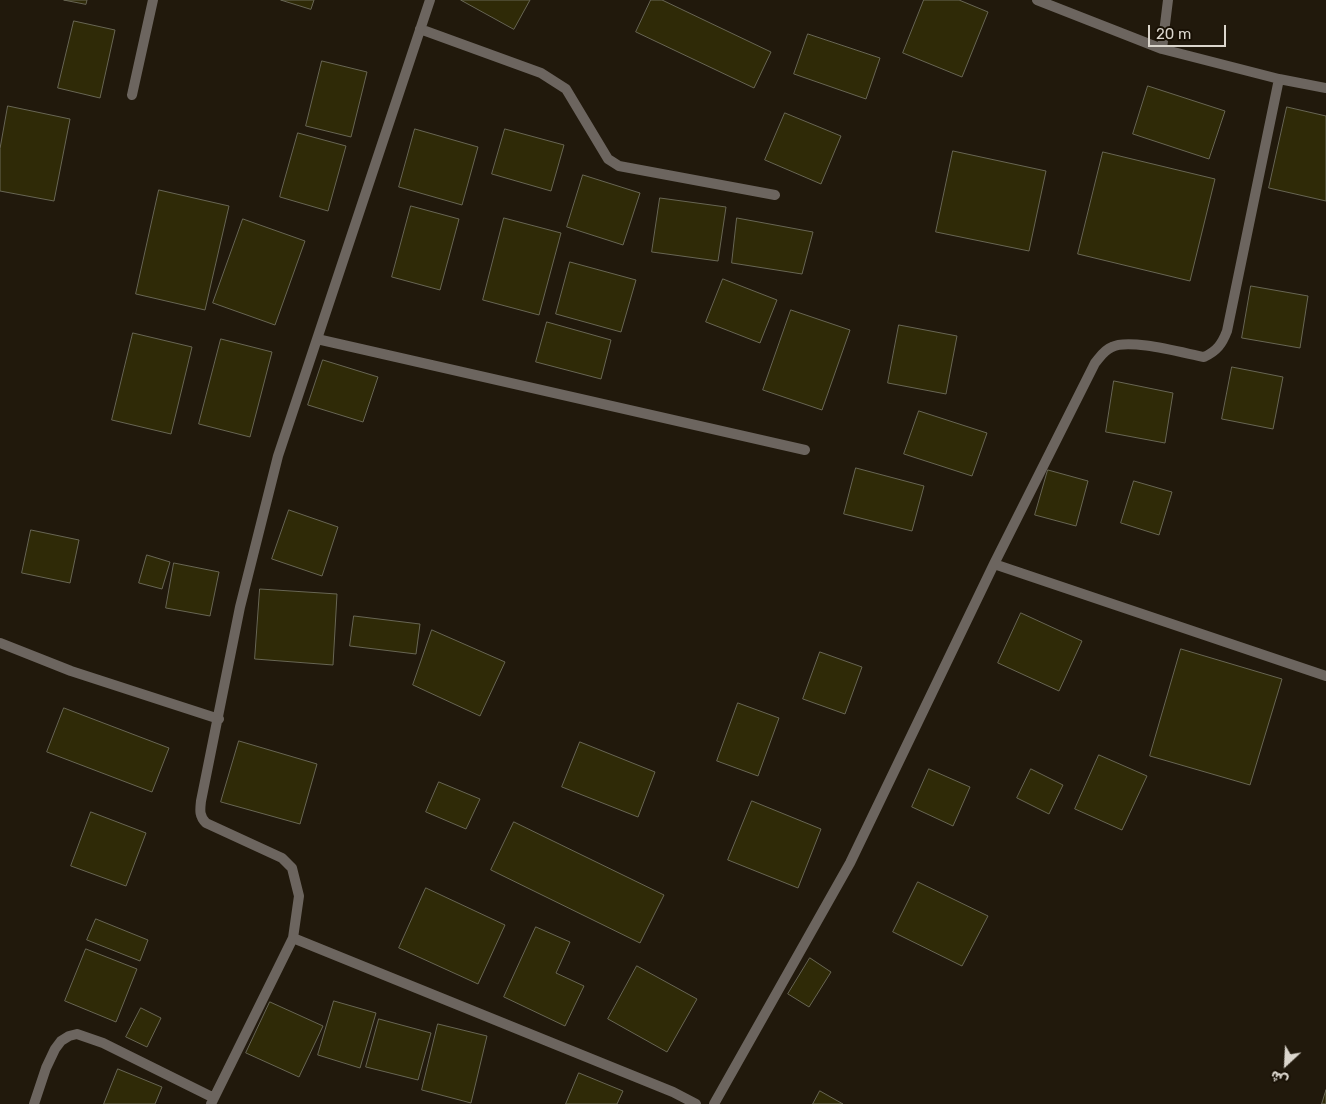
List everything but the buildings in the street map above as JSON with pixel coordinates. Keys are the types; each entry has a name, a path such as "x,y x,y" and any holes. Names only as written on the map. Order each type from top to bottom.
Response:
{"street":[{"path":"132,95 154,0"},
{"path":"34,1104 46,1068 55,1049 61,1041 77,1034 103,1043 212,1101 293,938 300,896 292,868 282,858 206,823 202,819 200,812 201,801 240,607 278,456 430,0"},
{"path":"1037,0 1162,49 1279,79 1326,88"},
{"path":"1162,49 1168,0"},
{"path":"420,30 541,72 556,82 566,89 608,159 619,166 775,195"},
{"path":"714,1104 850,863 994,564 1095,363 1103,353 1113,346 1129,343 1204,357 1221,345 1227,331 1279,79"},
{"path":"317,339 805,450"},
{"path":"994,564 1326,676"},
{"path":"0,643 71,671 218,719"},
{"path":"293,938 645,1080 696,1104"}]}
